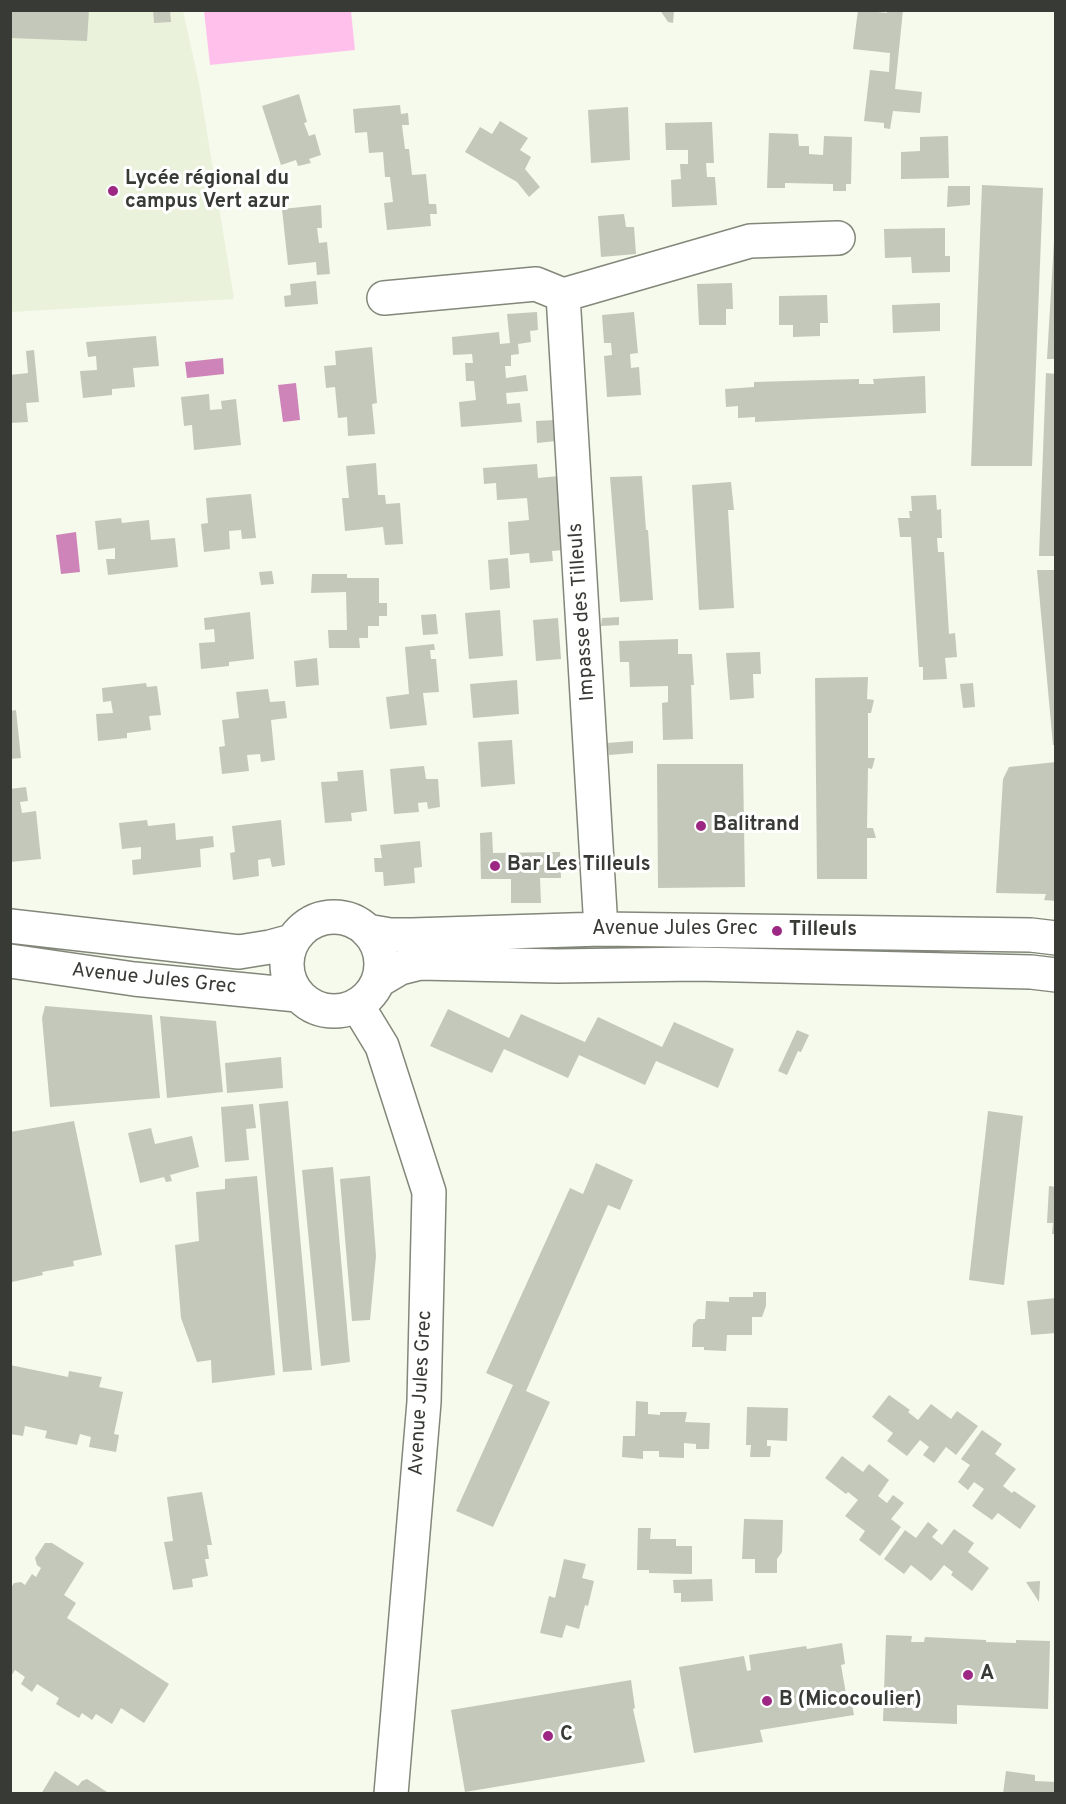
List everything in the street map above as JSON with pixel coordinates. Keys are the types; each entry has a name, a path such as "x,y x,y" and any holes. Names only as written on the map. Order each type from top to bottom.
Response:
{"street":[{"path":"384,298 536,284 563,296 750,241 838,238"},
{"name":"Impasse des Tilleuls","path":"563,296 601,929"},
{"path":"336,917 353,921 367,931 377,946 381,964 368,993 342,1011 325,1011 310,1005 297,994 288,978 286,959 292,941 303,927 319,919 336,917"},
{"name":"Avenue Jules Grec","path":"10,926 239,952 270,948 292,941"},
{"name":"Avenue Jules Grec","path":"367,931 390,935 412,935 601,929 927,933 1056,938"},
{"name":"Avenue Jules Grec","path":"10,962 134,979 297,994"},
{"name":"Avenue Jules Grec","path":"391,1794 424,1402 429,1192 382,1046 368,993 400,968 420,963 557,966 787,965 1030,972 1056,975"}],"shaded area":[{"name":"Lycée régional du campus Vert azur","path":"11,11 183,11 199,83 234,299 11,312"},
{"path":"204,11 351,11 355,50 210,65"},
{"path":"223,358 224,374 187,378 185,362"},
{"path":"296,383 300,420 283,422 278,385"},
{"path":"76,532 80,572 61,574 56,535"}],"building":[{"path":"10,10 89,10 87,41 10,38"},
{"path":"153,10 170,10 171,22 154,23"},
{"path":"660,10 674,10 673,23 668,22"},
{"path":"858,10 887,13 887,10 903,10 895,89 922,92 920,113 893,111 890,129 884,128 884,123 864,121 870,70 889,72 890,53 853,49"},
{"path":"299,94 307,122 304,123 309,136 315,134 321,155 309,159 311,163 298,166 296,160 281,165 262,106"},
{"path":"400,105 401,114 408,113 409,125 402,125 405,149 409,149 412,175 426,174 429,204 436,204 437,214 430,214 431,226 387,230 384,203 393,202 390,177 385,177 383,152 369,153 367,132 355,133 353,109"},
{"path":"628,107 630,160 591,163 588,110"},
{"path":"500,121 528,138 520,150 531,157 525,169 540,187 529,197 517,182 465,152 480,127 492,134"},
{"path":"712,122 714,163 706,163 707,177 715,177 717,205 672,207 671,180 681,179 680,164 688,164 688,150 666,150 665,123"},
{"path":"769,133 798,134 799,146 809,146 809,154 823,155 824,136 852,137 851,184 846,184 846,191 833,191 833,184 785,183 785,188 767,188"},
{"path":"948,136 949,178 901,179 901,152 920,151 920,137"},
{"path":"982,185 1043,188 1032,466 971,466"},
{"path":"948,186 970,186 970,205 947,207"},
{"path":"321,205 322,228 317,228 319,243 327,242 330,274 317,275 316,262 288,265 282,209"},
{"path":"624,214 626,227 634,227 636,254 601,257 598,216"},
{"path":"945,228 945,256 950,256 950,272 912,273 911,257 885,258 884,229"},
{"path":"1054,241 1056,241 1056,359 1047,359"},
{"path":"316,281 318,304 285,307 284,296 291,295 290,284"},
{"path":"732,283 733,309 726,309 726,325 699,325 697,284"},
{"path":"827,295 828,323 820,323 820,336 793,337 793,325 779,325 779,296"},
{"path":"940,303 940,331 893,333 892,305"},
{"path":"537,312 538,330 530,331 531,342 518,344 519,354 511,355 511,366 505,366 506,378 526,375 528,391 506,393 507,404 520,403 522,422 461,427 459,402 476,400 474,381 466,381 465,363 473,363 472,354 453,355 452,337 499,332 500,344 510,343 507,314"},
{"path":"634,312 638,353 630,354 631,368 639,367 641,395 607,397 604,356 612,355 611,343 604,343 602,315"},
{"path":"156,336 159,366 133,368 135,387 112,389 112,395 83,398 80,371 97,370 96,356 88,357 86,342"},
{"path":"372,347 377,403 372,404 375,434 348,436 347,417 338,418 335,387 326,388 324,366 336,365 335,351"},
{"path":"34,350 39,402 26,403 28,422 10,423 10,375 28,373 26,351"},
{"path":"1046,373 1056,374 1056,556 1039,556"},
{"path":"925,376 926,413 755,422 755,417 738,418 738,406 726,407 725,389 754,387 754,382 859,379 859,384 874,384 873,379"},
{"path":"209,394 210,410 222,409 221,401 236,399 241,445 194,450 192,425 184,426 181,397"},
{"path":"555,420 556,441 537,443 536,421"},
{"path":"376,463 378,495 385,495 386,504 400,503 403,544 385,545 383,527 345,531 342,498 349,498 346,466"},
{"path":"537,464 538,478 559,476 564,550 552,551 553,561 530,563 529,553 510,555 508,522 529,520 527,498 497,500 496,483 484,484 483,468"},
{"path":"642,476 653,600 620,602 610,477"},
{"path":"731,482 734,510 728,510 734,608 699,610 692,485"},
{"path":"251,494 256,538 242,539 241,530 229,531 230,549 204,552 201,524 208,523 206,498"},
{"path":"936,495 937,510 941,509 942,538 937,538 938,552 944,552 949,634 955,633 957,657 945,658 947,679 923,680 923,667 919,667 911,537 900,537 898,518 910,518 911,496"},
{"path":"121,518 122,523 149,520 151,540 175,538 178,567 108,575 106,559 115,559 115,548 98,550 95,521"},
{"path":"508,558 510,588 490,590 488,560"},
{"path":"1037,570 1056,570 1056,745 1053,745"},
{"path":"272,571 274,584 261,585 259,572"},
{"path":"312,574 347,574 347,578 379,578 379,603 387,603 387,616 379,616 379,626 368,626 368,638 359,638 360,648 329,648 328,630 347,630 346,592 311,593"},
{"path":"500,610 503,656 469,659 465,613"},
{"path":"250,612 254,659 229,662 229,666 201,669 199,643 215,642 214,629 205,630 204,618"},
{"path":"436,614 438,634 423,635 421,615"},
{"path":"619,617 619,625 601,626 602,618"},
{"path":"558,618 561,659 536,661 533,620"},
{"path":"678,639 678,654 692,654 693,739 663,740 662,703 668,702 668,686 630,687 629,662 620,662 619,641"},
{"path":"434,644 435,650 430,650 431,659 436,659 439,692 423,693 427,725 390,729 386,697 409,694 405,647"},
{"path":"760,652 761,674 753,674 754,698 730,700 726,653"},
{"path":"317,658 319,685 296,687 294,661"},
{"path":"868,677 867,699 874,700 871,713 868,713 868,758 875,758 872,769 868,768 867,828 873,828 876,838 867,838 867,879 817,879 815,678"},
{"path":"517,680 519,714 473,718 470,684"},
{"path":"146,683 147,687 157,686 161,715 149,716 151,730 127,733 127,738 98,741 96,714 113,713 111,701 103,702 102,688"},
{"path":"973,683 975,707 963,708 960,684"},
{"path":"268,689 270,702 285,701 287,718 271,720 275,760 261,762 260,754 247,755 249,771 222,774 219,747 225,746 222,720 239,718 236,692"},
{"path":"16,710 21,758 10,759 10,711"},
{"path":"512,740 515,784 481,787 478,742"},
{"path":"633,741 633,753 609,755 607,743"},
{"path":"1056,762 1056,901 1044,900 1046,894 996,893 1003,779 1009,767"},
{"name":"Balitrand","path":"657,764 743,764 745,887 658,888"},
{"path":"424,766 426,779 438,779 440,807 428,809 427,802 418,803 419,812 394,814 390,769"},
{"path":"363,770 367,811 351,813 352,821 325,823 321,782 338,781 337,772"},
{"path":"26,787 28,801 20,802 22,813 36,811 41,859 10,862 10,789"},
{"path":"147,820 148,826 175,823 176,840 213,836 214,847 200,849 201,867 133,875 132,860 141,859 141,847 122,849 119,823"},
{"path":"281,820 285,865 272,867 270,858 258,860 259,876 233,880 230,853 235,852 232,826"},
{"path":"492,832 493,853 560,852 561,878 540,878 541,903 511,903 511,879 481,879 480,833"},
{"path":"420,841 422,867 414,868 415,883 384,886 383,872 375,872 374,858 382,858 380,845"},
{"path":"45,1006 152,1015 160,1098 50,1107 42,1018"},
{"path":"448,1009 509,1038 521,1014 585,1042 598,1017 662,1047 674,1022 734,1049 718,1088 656,1061 645,1085 579,1055 568,1078 504,1049 492,1073 430,1046"},
{"path":"160,1016 216,1021 223,1092 167,1098"},
{"path":"797,1030 809,1035 801,1052 798,1051 787,1075 778,1071"},
{"path":"281,1057 283,1088 227,1093 225,1063"},
{"path":"288,1101 312,1370 283,1372 259,1104"},
{"path":"253,1104 256,1128 246,1129 249,1160 225,1162 221,1107"},
{"path":"988,1111 1023,1116 1004,1285 969,1280"},
{"path":"74,1121 102,1255 73,1261 74,1266 42,1272 43,1275 12,1282 10,1132"},
{"path":"151,1128 155,1144 192,1136 199,1167 170,1175 172,1181 166,1182 164,1177 140,1183 128,1133"},
{"path":"596,1163 633,1180 620,1210 608,1205 526,1391 550,1402 493,1527 456,1511 513,1385 486,1373 570,1188 583,1194"},
{"path":"333,1167 350,1362 321,1366 302,1170"},
{"path":"257,1176 275,1375 212,1383 211,1360 197,1362 181,1318 175,1245 199,1241 196,1192 225,1189 225,1179"},
{"path":"370,1176 376,1256 370,1320 352,1321 340,1179"},
{"path":"1049,1186 1056,1187 1056,1234 1052,1234 1053,1223 1047,1223"},
{"path":"753,1292 766,1292 766,1306 762,1317 752,1317 752,1335 727,1335 726,1351 692,1347 693,1324 698,1319 705,1319 706,1301 729,1302 729,1297 753,1297"},
{"path":"1056,1298 1056,1333 1031,1335 1027,1301"},
{"path":"10,1365 68,1377 69,1371 102,1377 99,1387 123,1392 114,1434 119,1435 116,1452 89,1447 91,1437 80,1434 77,1445 45,1438 47,1431 25,1426 23,1436 10,1434"},
{"path":"889,1395 910,1410 908,1412 918,1420 931,1404 951,1419 957,1411 978,1426 956,1455 946,1447 934,1463 923,1455 929,1447 920,1440 907,1456 887,1441 893,1433 872,1417"},
{"path":"636,1401 648,1402 648,1414 687,1412 685,1422 710,1423 709,1449 696,1449 696,1444 684,1443 684,1458 659,1457 659,1451 643,1451 643,1459 622,1457 623,1436 635,1436"},
{"path":"747,1407 788,1408 787,1441 767,1440 767,1446 771,1446 770,1457 750,1457 751,1445 746,1445"},
{"path":"982,1430 1002,1444 995,1454 1016,1469 1003,1486 1036,1506 1020,1529 998,1513 992,1520 972,1506 984,1489 974,1482 968,1490 958,1482 970,1465 961,1459"},
{"path":"842,1456 863,1472 869,1464 889,1480 878,1496 887,1503 893,1495 904,1503 891,1519 901,1527 880,1556 859,1540 865,1531 845,1516 858,1500 825,1478"},
{"path":"202,1492 212,1545 207,1545 209,1559 205,1559 208,1576 192,1579 193,1587 173,1590 164,1542 173,1541 167,1497"},
{"path":"744,1519 783,1520 782,1552 777,1559 777,1573 755,1573 755,1559 742,1559"},
{"path":"928,1522 938,1530 932,1537 942,1545 954,1529 974,1543 968,1552 989,1568 972,1591 951,1575 953,1572 944,1565 931,1581 911,1565 904,1574 884,1559 905,1530 916,1538"},
{"path":"638,1528 651,1528 650,1539 676,1539 676,1546 692,1546 692,1574 649,1573 649,1570 637,1570"},
{"path":"45,1543 52,1543 84,1563 64,1595 76,1603 67,1618 169,1684 144,1723 121,1708 112,1724 96,1714 92,1720 82,1713 79,1718 56,1704 59,1698 37,1684 32,1692 21,1684 25,1677 15,1670 10,1678 10,1589 14,1583 21,1582 25,1585 32,1574 36,1577 41,1568 37,1565 35,1558"},
{"path":"564,1559 586,1564 582,1578 594,1581 579,1629 566,1625 562,1638 540,1633 549,1596 555,1598"},
{"path":"712,1579 713,1601 681,1602 681,1593 674,1593 673,1580"},
{"path":"1040,1581 1039,1602 1026,1582"},
{"name":"A","path":"886,1635 912,1636 911,1642 924,1642 925,1637 1016,1643 1016,1640 1050,1641 1048,1709 957,1705 957,1724 883,1721"},
{"name":"B (Micocoulier)","path":"842,1643 845,1664 841,1665 846,1694 850,1693 854,1715 760,1730 763,1742 694,1753 679,1667 744,1656 747,1671 751,1670 749,1655"},
{"name":"C","path":"631,1680 635,1708 633,1709 645,1762 465,1792 451,1710"},
{"path":"55,1771 78,1786 87,1779 110,1794 41,1794"},
{"path":"1006,1771 1035,1775 1035,1781 1056,1782 1056,1794 1003,1794"}],"place":[{"name":"Lycée régional du campus Vert azur","path":"113,191"},
{"name":"Balitrand","path":"701,826"},
{"name":"Bar Les Tilleuls","path":"495,866"},
{"name":"Tilleuls","path":"777,931"},
{"name":"A","path":"968,1675"},
{"name":"B (Micocoulier)","path":"767,1701"},
{"name":"C","path":"548,1736"}]}
